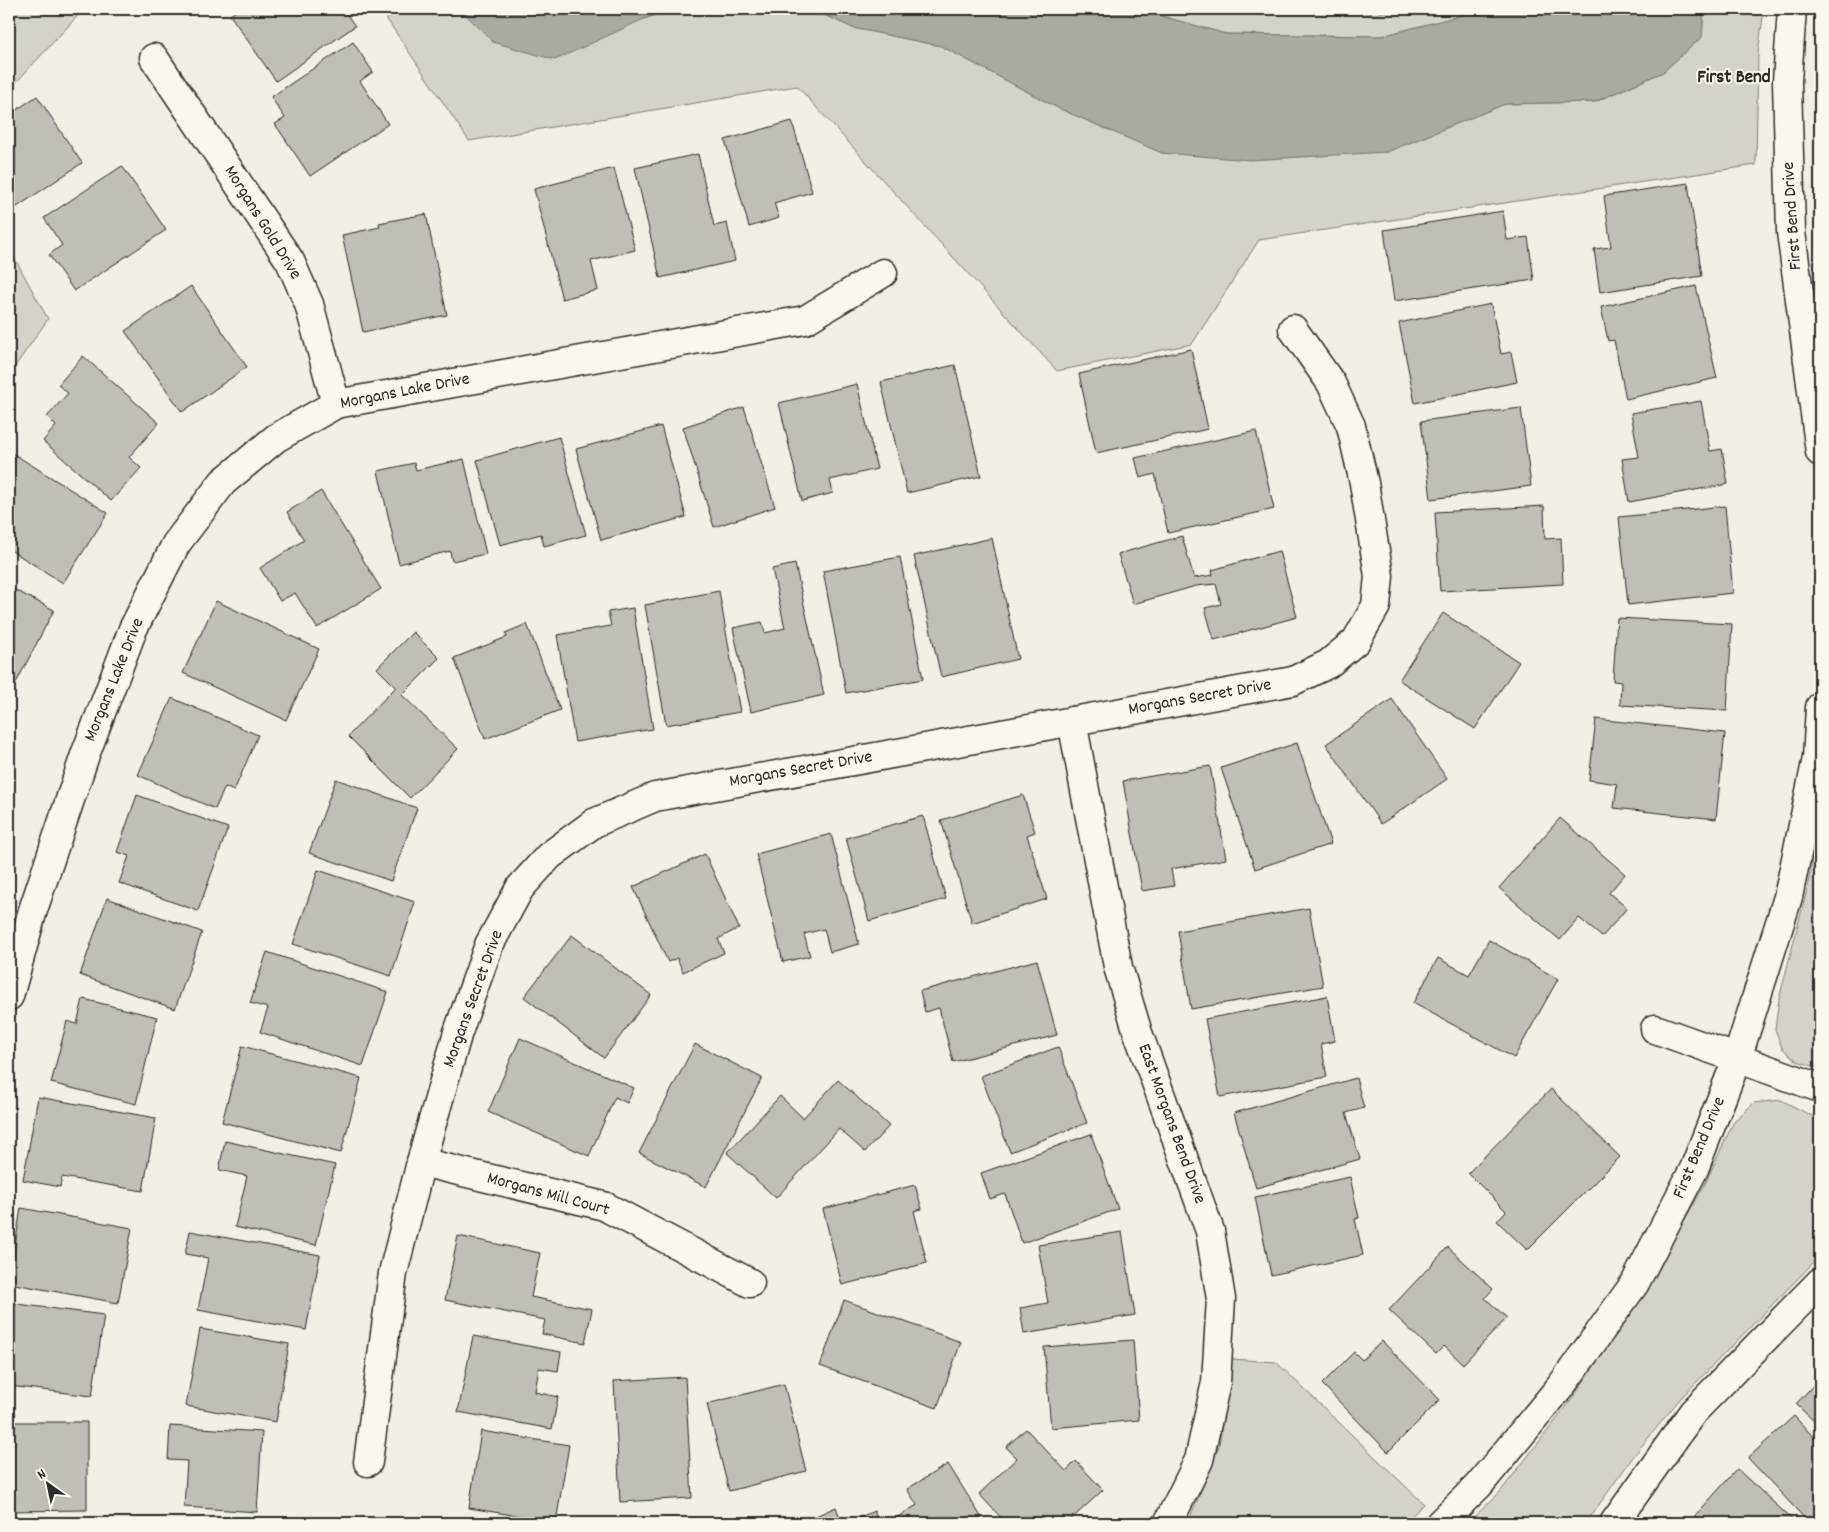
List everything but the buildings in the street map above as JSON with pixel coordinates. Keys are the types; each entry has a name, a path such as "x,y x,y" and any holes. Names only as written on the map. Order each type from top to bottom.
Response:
{"street":[{"name":"First Bend Drive","path":"1792,9 1787,81 1791,232 1820,452"},
{"name":"Morgans Gold Drive","path":"154,58 290,261 309,304 336,404"},
{"name":"Morgans Lake Drive","path":"9,996 33,910 86,755 134,629 176,544 223,482 276,438 336,404 805,320 883,273"},
{"name":"Morgans Secret Drive","path":"368,1462 393,1273 458,1032 489,945 520,888 550,856 594,823 654,797 1293,681 1328,664 1356,641 1376,606 1379,576 1364,483 1351,426 1331,383 1293,329"},
{"name":"First Bend Drive","path":"1440,1523 1478,1486 1554,1394 1635,1283 1694,1169 1737,1059 1788,897 1816,758 1820,707"},
{"name":"East Morgans Bend Drive","path":"1072,721 1118,967 1138,1033 1210,1231 1221,1299 1216,1382 1199,1460 1168,1523"},
{"path":"1655,1029 1820,1088"},
{"name":"Morgans Mill Court","path":"422,1162 604,1206 750,1283"},
{"path":"1614,1523 1693,1412 1820,1282"}],"shaded area":[{"path":"9,9 84,9 9,90"},
{"path":"380,9 460,9 493,42 644,19 672,9 811,9 853,28 941,46 1058,108 1162,153 1387,152 1505,104 1595,102 1663,72 1702,37 1704,9 1764,9 1758,53 1756,165 1259,240 1192,344 1057,371 797,86 469,141"},
{"path":"460,9 672,9 644,19 555,60 493,42"},
{"path":"811,9 1136,9 1226,34 1382,36 1486,9 1704,9 1702,37 1663,72 1594,102 1505,104 1387,152 1250,160 1162,153 1058,108 941,46 853,28"},
{"path":"1136,9 1335,9 1377,14 1392,9 1486,9 1382,36 1226,34"},
{"path":"9,248 48,319 9,375"},
{"path":"1820,815 1820,1068 1797,1061 1782,1048 1775,1029 1779,999 1807,890"},
{"path":"1781,1100 1820,1120 1820,1256 1679,1400 1633,1457 1586,1523 1468,1523 1500,1492 1570,1402 1638,1300 1704,1186 1734,1121 1754,1103"},
{"path":"1231,1359 1276,1362 1424,1504 1404,1523 1188,1523 1219,1446"}],"district":[{"name":"First Bend","path":"1734,78"}]}
